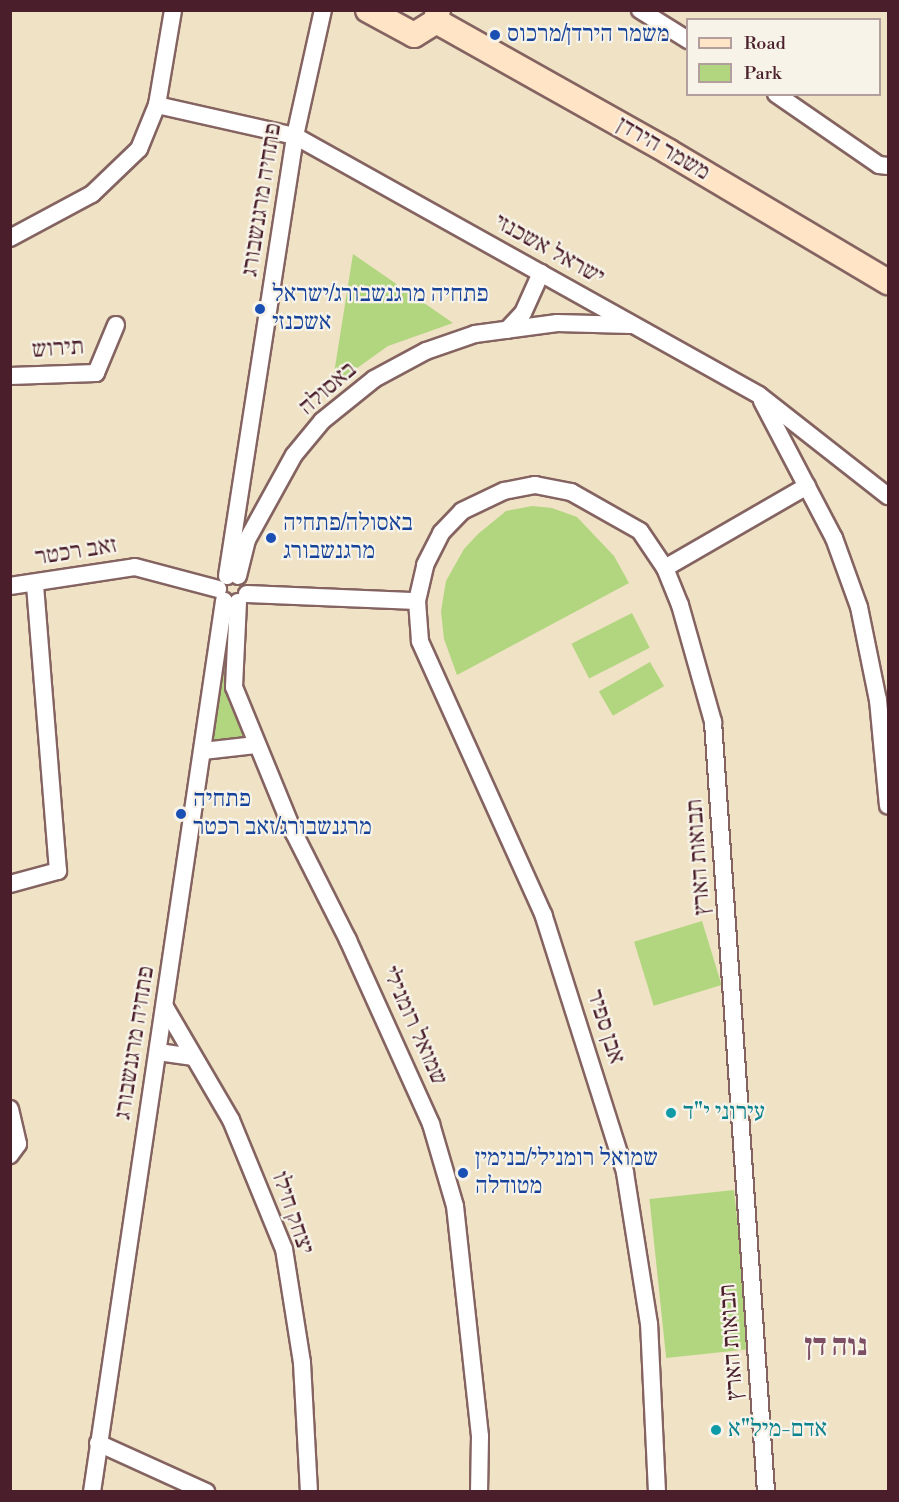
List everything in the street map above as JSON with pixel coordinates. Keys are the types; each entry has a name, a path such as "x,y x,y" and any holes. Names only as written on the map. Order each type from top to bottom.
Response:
{"street":[{"path":"10,237 92,195 139,150 157,105 173,10"},
{"name":"פתחיה מרגנשבורג","path":"92,1491 203,751 232,590 295,136 323,10"},
{"path":"368,10 414,35 437,16"},
{"path":"640,10 686,39"},
{"name":"משמר הירדן","path":"437,16 888,282"},
{"path":"779,96 879,165 888,166"},
{"name":"ישראל אשכנזי","path":"157,105 295,136 759,395 888,496"},
{"path":"507,330 524,313 541,273"},
{"name":"באסולה","path":"232,590 247,540 294,455 322,421 374,379 426,351 475,334 557,323 633,325"},
{"name":"תירוש","path":"10,376 96,373 116,325"},
{"path":"759,395 834,538 859,607 878,700 888,806"},
{"name":"תבואות הארץ","path":"417,601 425,565 441,533 462,511 504,491 536,485 570,492 607,510 640,531 665,568 680,605 713,722 766,1491"},
{"path":"665,568 807,486"},
{"name":"זאב רכטר","path":"10,586 135,567 232,590 417,601"},
{"path":"10,884 58,871 35,583"},
{"name":"שמואל רומנילי","path":"232,590 234,687 294,833 394,1039 437,1144 455,1206 467,1287 480,1436 479,1491"},
{"name":"אבן ספיר","path":"417,601 420,641 436,682 544,916 625,1172 650,1324 657,1491"},
{"path":"203,751 256,745"},
{"name":"יצחק חילו","path":"165,1006 192,1057 231,1120 284,1249 302,1363 309,1491"},
{"path":"158,1052 192,1057"},
{"path":"10,1109 18,1144 10,1155"},
{"path":"98,1443 207,1491"}],"green space":[{"path":"353,254 453,323 388,346 332,386"},
{"path":"532,506 552,508 577,517 614,556 629,583 457,675 444,639 441,611 446,581 464,549 478,534 506,511"},
{"path":"226,605 234,606 228,701 245,738 207,746"},
{"path":"632,613 650,648 589,679 571,644"},
{"path":"650,662 664,686 613,716 599,692"},
{"path":"702,921 722,985 654,1006 634,942"},
{"path":"734,1190 751,1349 666,1358 649,1199"}],"place":[{"name":"משמר הירדן/מרכוס","path":"495,35"},
{"name":"פתחיה מרגנשבורג/ישראל אשכנזי","path":"260,309"},
{"name":"באסולה/פתחיה מרגנשבורג","path":"271,538"},
{"name":"פתחיה מרגנשבורג/זאב רכטר","path":"181,814"},
{"name":"עירוני י\"ד","path":"671,1113"},
{"name":"שמואל רומנילי/בנימין מטודלה","path":"463,1173"},
{"name":"אדם-מיל\"א","path":"716,1430"}],"district":[{"name":"נוה דן","path":"836,1346"}]}
